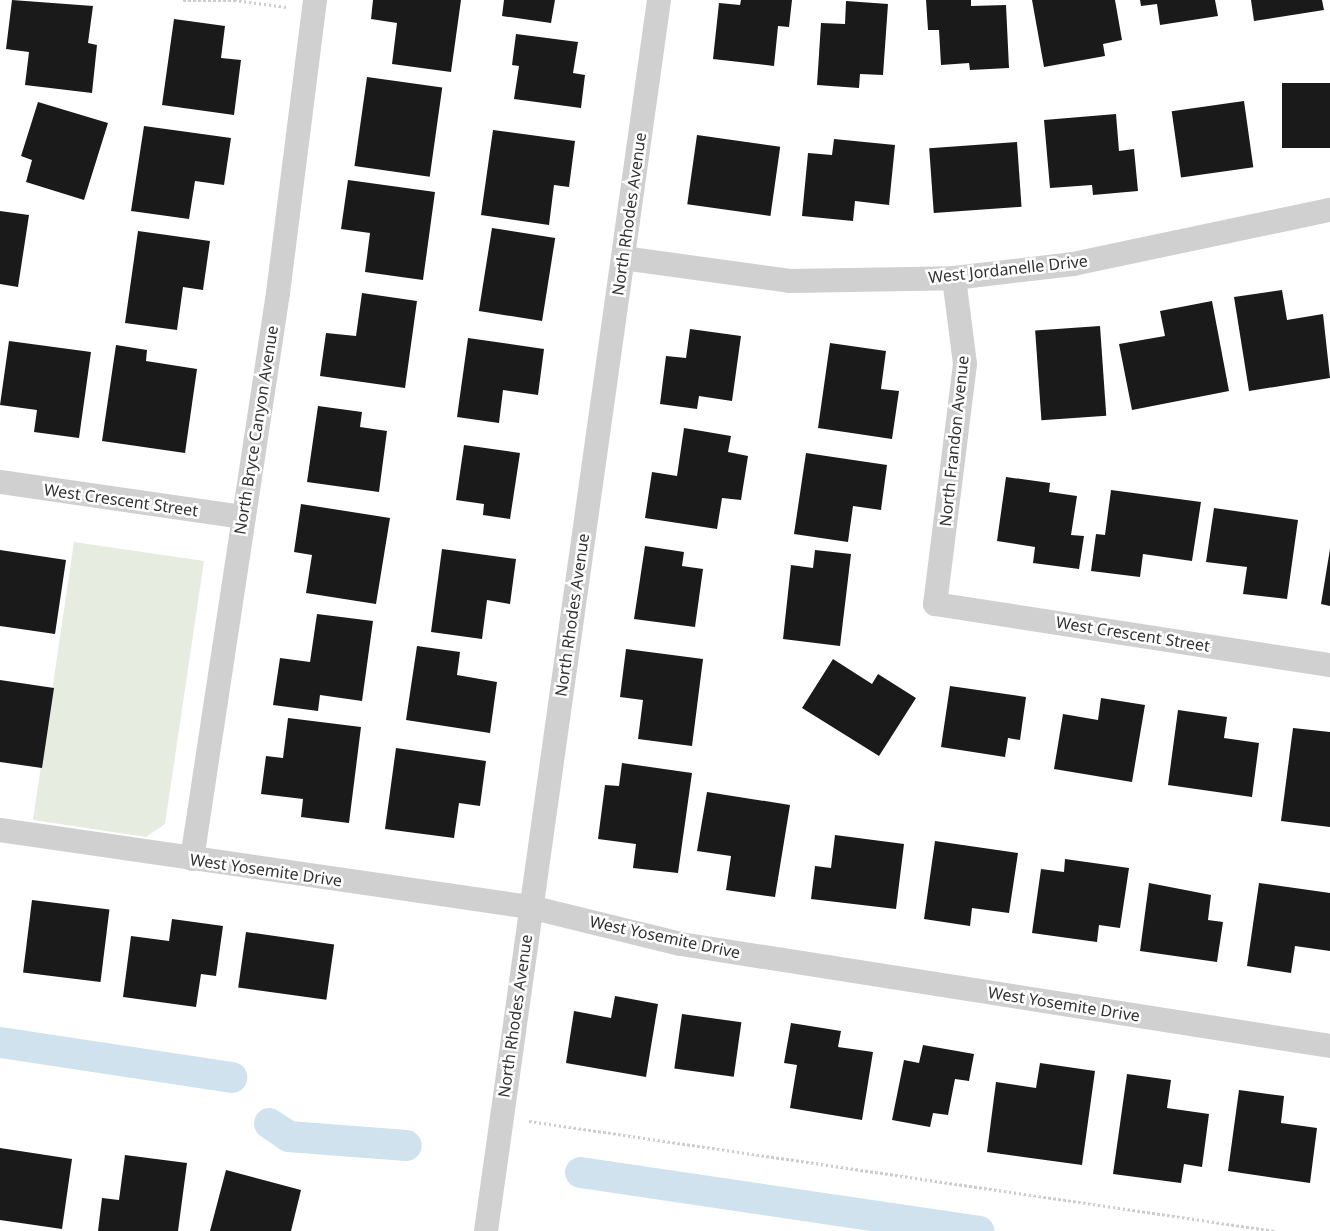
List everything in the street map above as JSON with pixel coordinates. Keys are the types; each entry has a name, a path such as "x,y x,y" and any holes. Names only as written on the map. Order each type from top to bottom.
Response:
{"street":[{"name":"North Rhodes Avenue","path":"486,1231 530,907 660,0"},
{"name":"North Bryce Canyon Avenue","path":"192,859 278,293 314,5"},
{"name":"West Jordanelle Drive","path":"623,258 790,281 954,278 1073,264 1330,210"},
{"name":"North Frandon Avenue","path":"935,604 965,364 954,278"},
{"name":"West Crescent Street","path":"0,482 243,517"},
{"name":"West Crescent Street","path":"935,604 1330,665"},
{"name":"West Yosemite Drive","path":"0,830 530,907 681,944 1330,1046"}],"path":[{"path":"183,0 234,0 314,5"},
{"path":"502,1117 1275,1231"}],"shaded area":[{"path":"74,542 204,561 165,824 146,837 33,820"}],"building":[{"path":"12,0 93,6 88,43 97,45 92,93 25,85 29,52 6,49"},
{"path":"373,0 461,0 451,72 392,64 397,23 371,19"},
{"path":"504,0 555,0 551,23 502,16"},
{"path":"741,0 792,0 789,27 778,26 774,66 713,59 719,3 740,5"},
{"path":"926,0 971,0 971,6 1006,5 1009,68 970,70 969,63 941,65 939,30 928,30"},
{"path":"1032,0 1115,0 1122,40 1103,44 1105,56 1044,67"},
{"path":"1140,0 1215,0 1218,16 1160,25 1157,4 1141,6"},
{"path":"1251,0 1322,0 1324,10 1254,21"},
{"path":"846,1 888,4 883,75 860,74 859,88 817,85 821,23 845,24"},
{"path":"174,19 225,26 221,58 241,60 234,115 162,105"},
{"path":"516,34 578,42 573,73 585,75 581,108 514,99 519,66 512,65"},
{"path":"367,77 442,88 430,177 354,166"},
{"path":"1282,83 1330,83 1330,148 1282,148"},
{"path":"1244,101 1253,167 1181,178 1172,111"},
{"path":"38,102 108,123 84,200 26,182 32,160 21,156"},
{"path":"1116,114 1119,151 1134,149 1138,191 1093,195 1092,185 1050,188 1044,120"},
{"path":"144,126 231,138 224,185 195,181 189,219 131,211"},
{"path":"493,130 575,141 569,187 554,185 549,225 481,215"},
{"path":"697,135 780,147 770,216 687,204"},
{"path":"834,139 895,145 889,205 855,201 853,221 802,216 808,153 832,155"},
{"path":"1017,142 1022,207 934,213 929,148"},
{"path":"348,180 435,192 423,280 365,272 370,233 341,229"},
{"path":"0,211 29,215 18,287 0,284"},
{"path":"492,228 555,238 542,321 479,311"},
{"path":"138,231 210,241 203,290 183,287 177,330 125,323"},
{"path":"1282,290 1287,320 1323,314 1330,378 1249,391 1234,297"},
{"path":"362,293 417,301 405,388 320,376 326,333 356,336"},
{"path":"1212,301 1229,391 1132,410 1119,344 1165,336 1160,311"},
{"path":"1100,326 1106,416 1041,420 1035,331"},
{"path":"690,329 741,336 732,401 699,396 697,409 660,404 666,356 686,358"},
{"path":"468,338 544,349 538,395 503,390 499,423 457,417"},
{"path":"9,341 91,352 79,438 34,432 37,410 0,405"},
{"path":"830,343 886,351 881,389 899,391 892,439 818,428"},
{"path":"116,345 147,350 146,361 197,369 185,453 102,441"},
{"path":"318,406 362,412 360,427 387,431 379,492 307,482"},
{"path":"684,428 731,436 728,452 748,456 741,500 722,498 717,529 645,518 652,472 677,476"},
{"path":"464,445 520,453 510,519 483,515 484,504 456,500"},
{"path":"806,453 887,465 881,510 853,506 848,542 794,534"},
{"path":"1006,477 1050,483 1049,492 1077,496 1071,535 1084,536 1079,569 1033,563 1035,547 997,541"},
{"path":"1111,490 1201,502 1192,561 1143,554 1140,577 1091,571 1096,534 1105,535"},
{"path":"301,504 390,518 376,604 306,593 312,555 294,552"},
{"path":"1214,508 1298,520 1287,599 1243,594 1247,567 1206,562"},
{"path":"645,546 684,552 682,566 703,569 695,627 634,619"},
{"path":"442,549 516,559 510,604 487,600 482,639 431,632"},
{"path":"1330,549 1330,606 1321,604"},
{"path":"0,550 66,560 55,634 0,626"},
{"path":"815,550 851,554 840,646 783,639 791,565 813,568"},
{"path":"317,614 373,621 362,701 320,695 318,711 273,705 280,658 310,662"},
{"path":"417,646 460,652 457,675 497,682 490,733 406,720"},
{"path":"626,649 703,659 692,746 638,739 643,700 620,697"},
{"path":"833,659 872,684 878,674 916,698 879,756 802,708"},
{"path":"0,680 54,688 42,768 0,762"},
{"path":"950,686 1026,697 1020,740 1008,738 1005,757 941,747"},
{"path":"1101,698 1145,705 1132,782 1054,769 1063,714 1098,720"},
{"path":"1178,710 1227,717 1224,738 1259,743 1252,797 1168,785"},
{"path":"288,718 361,727 349,823 301,817 303,799 261,794 266,756 283,758"},
{"path":"1293,728 1330,732 1330,827 1281,821"},
{"path":"396,748 486,761 480,806 459,803 454,838 385,829"},
{"path":"622,763 692,773 678,873 633,868 636,844 598,839 605,785 619,786"},
{"path":"707,792 790,805 775,897 726,890 731,856 697,851"},
{"path":"835,835 904,844 896,909 811,899 815,866 831,868"},
{"path":"935,841 1018,853 1009,913 972,908 970,926 924,919"},
{"path":"1065,859 1129,868 1120,928 1099,925 1097,942 1032,933 1041,869 1064,872"},
{"path":"1149,883 1211,895 1208,920 1223,922 1217,962 1140,951"},
{"path":"1259,883 1330,893 1330,951 1295,946 1291,973 1247,966"},
{"path":"32,900 109,910 101,982 23,972"},
{"path":"172,919 223,926 216,976 201,974 196,1007 123,997 131,936 169,941"},
{"path":"246,932 334,944 326,1000 238,987"},
{"path":"615,996 658,1004 646,1077 566,1063 574,1011 611,1018"},
{"path":"682,1014 741,1022 734,1077 674,1068"},
{"path":"791,1023 841,1031 838,1047 873,1052 862,1120 790,1108 797,1065 784,1063"},
{"path":"923,1045 974,1054 969,1081 955,1079 948,1115 933,1113 930,1127 892,1120 904,1060 919,1063"},
{"path":"1040,1063 1095,1071 1082,1165 987,1152 996,1082 1036,1088"},
{"path":"1127,1074 1171,1080 1167,1108 1209,1114 1202,1167 1184,1164 1181,1183 1113,1174"},
{"path":"1239,1090 1284,1096 1281,1123 1317,1128 1310,1183 1228,1171"},
{"path":"0,1148 72,1159 62,1229 0,1220"},
{"path":"125,1155 187,1163 178,1231 98,1231 102,1198 119,1200"},
{"path":"226,1170 301,1190 291,1231 210,1231"}],"waterway":[{"path":"0,1042 231,1077"},
{"path":"269,1123 288,1136 406,1145"},
{"path":"580,1172 979,1231"}]}
